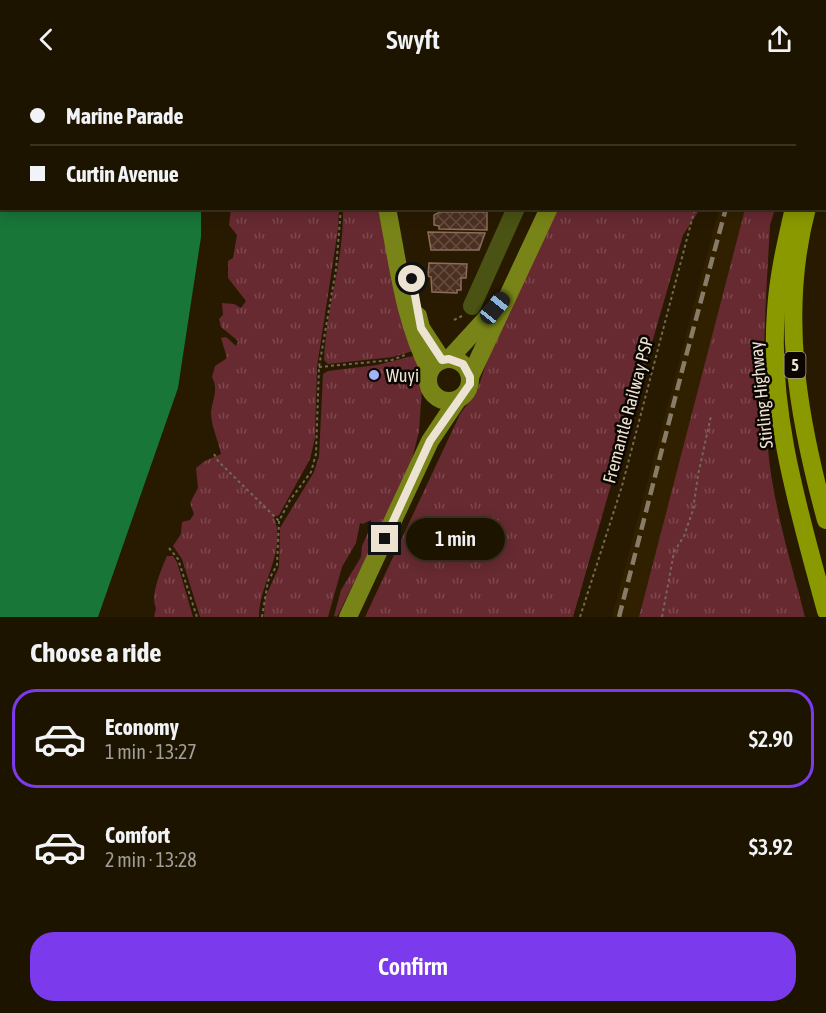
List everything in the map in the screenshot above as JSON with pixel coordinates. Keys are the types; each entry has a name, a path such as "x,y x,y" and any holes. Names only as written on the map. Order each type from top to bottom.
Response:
{"highway":[{"name":"Stirling Highway","path":"794,210 785,247 776,311 776,367 785,446 824,596"},
{"name":"Stirling Highway","path":"807,210 793,293 792,331 798,398 809,459 826,519"}],"main road":[{"path":"387,210 406,309 419,350 440,364 463,364 470,377"},
{"path":"397,210 421,328 440,364"},
{"path":"348,617 430,441 458,399 468,390 470,377 548,210"},
{"path":"430,441 432,392 428,382 440,364 483,325 515,284"},
{"path":"432,392 441,399 458,399"}],"lane":[{"path":"472,306 515,210"}],"path":[{"path":"262,617 268,581 278,565 279,521 290,500 311,472 316,454 319,367 336,269 341,210"},
{"name":"Fremantle Railway PSP","path":"580,617 622,486 694,210"},
{"path":"319,367 392,360 419,350"},
{"path":"662,617 674,552 684,536 693,510 711,416"},
{"path":"214,454 218,461 279,521"},
{"path":"170,548 178,559 197,617"}],"shaded area":[{"path":"0,210 201,210 201,237 178,388 98,617 0,617"},
{"path":"719,210 745,210 639,617 612,617"}],"green space":[{"path":"231,210 339,210 317,367 315,438 310,459 279,515 274,517 277,543 260,604 259,617 200,617 182,559 173,546 181,534 182,522 190,520 194,514 190,503 198,488 196,468 221,454 211,418 215,391 212,377 215,366 227,358 221,338 226,337 236,346 238,341 221,327 219,319 223,315 222,303 234,304 241,308 246,301 228,278 228,261 233,258 237,235 229,225"},
{"path":"343,210 378,210 401,310 416,350 393,357 328,364 324,360 343,228"},
{"path":"552,210 699,210 683,235 573,617 365,617 460,414 477,391 489,355"},
{"path":"745,210 775,210 770,225 766,309 764,393 766,421 774,491 805,617 639,617"},
{"path":"417,355 422,388 419,431 410,468 337,617 334,616 341,590 361,557 362,546 371,526 371,520 360,523 356,543 342,567 328,617 264,617 265,598 279,567 280,528 314,472 319,457 323,374 328,371 377,365"},
{"path":"167,556 173,556 177,562 193,617 154,617 155,590"}],"building":[{"path":"440,212 487,212 487,230 439,229 439,226 434,225 434,215"},
{"path":"428,232 485,233 479,250 431,250"},
{"path":"429,263 467,264 466,278 461,278 461,290 457,290 457,293 432,292 431,277 428,276"}],"railway":[{"path":"619,617 725,210"}],"place":[{"name":"Wuyi","path":"374,375"}],"route":[{"path":"385,539 430,441 458,399 468,390 470,384 470,377 463,364 449,359 442,360 433,343 421,328 412,279"}]}
